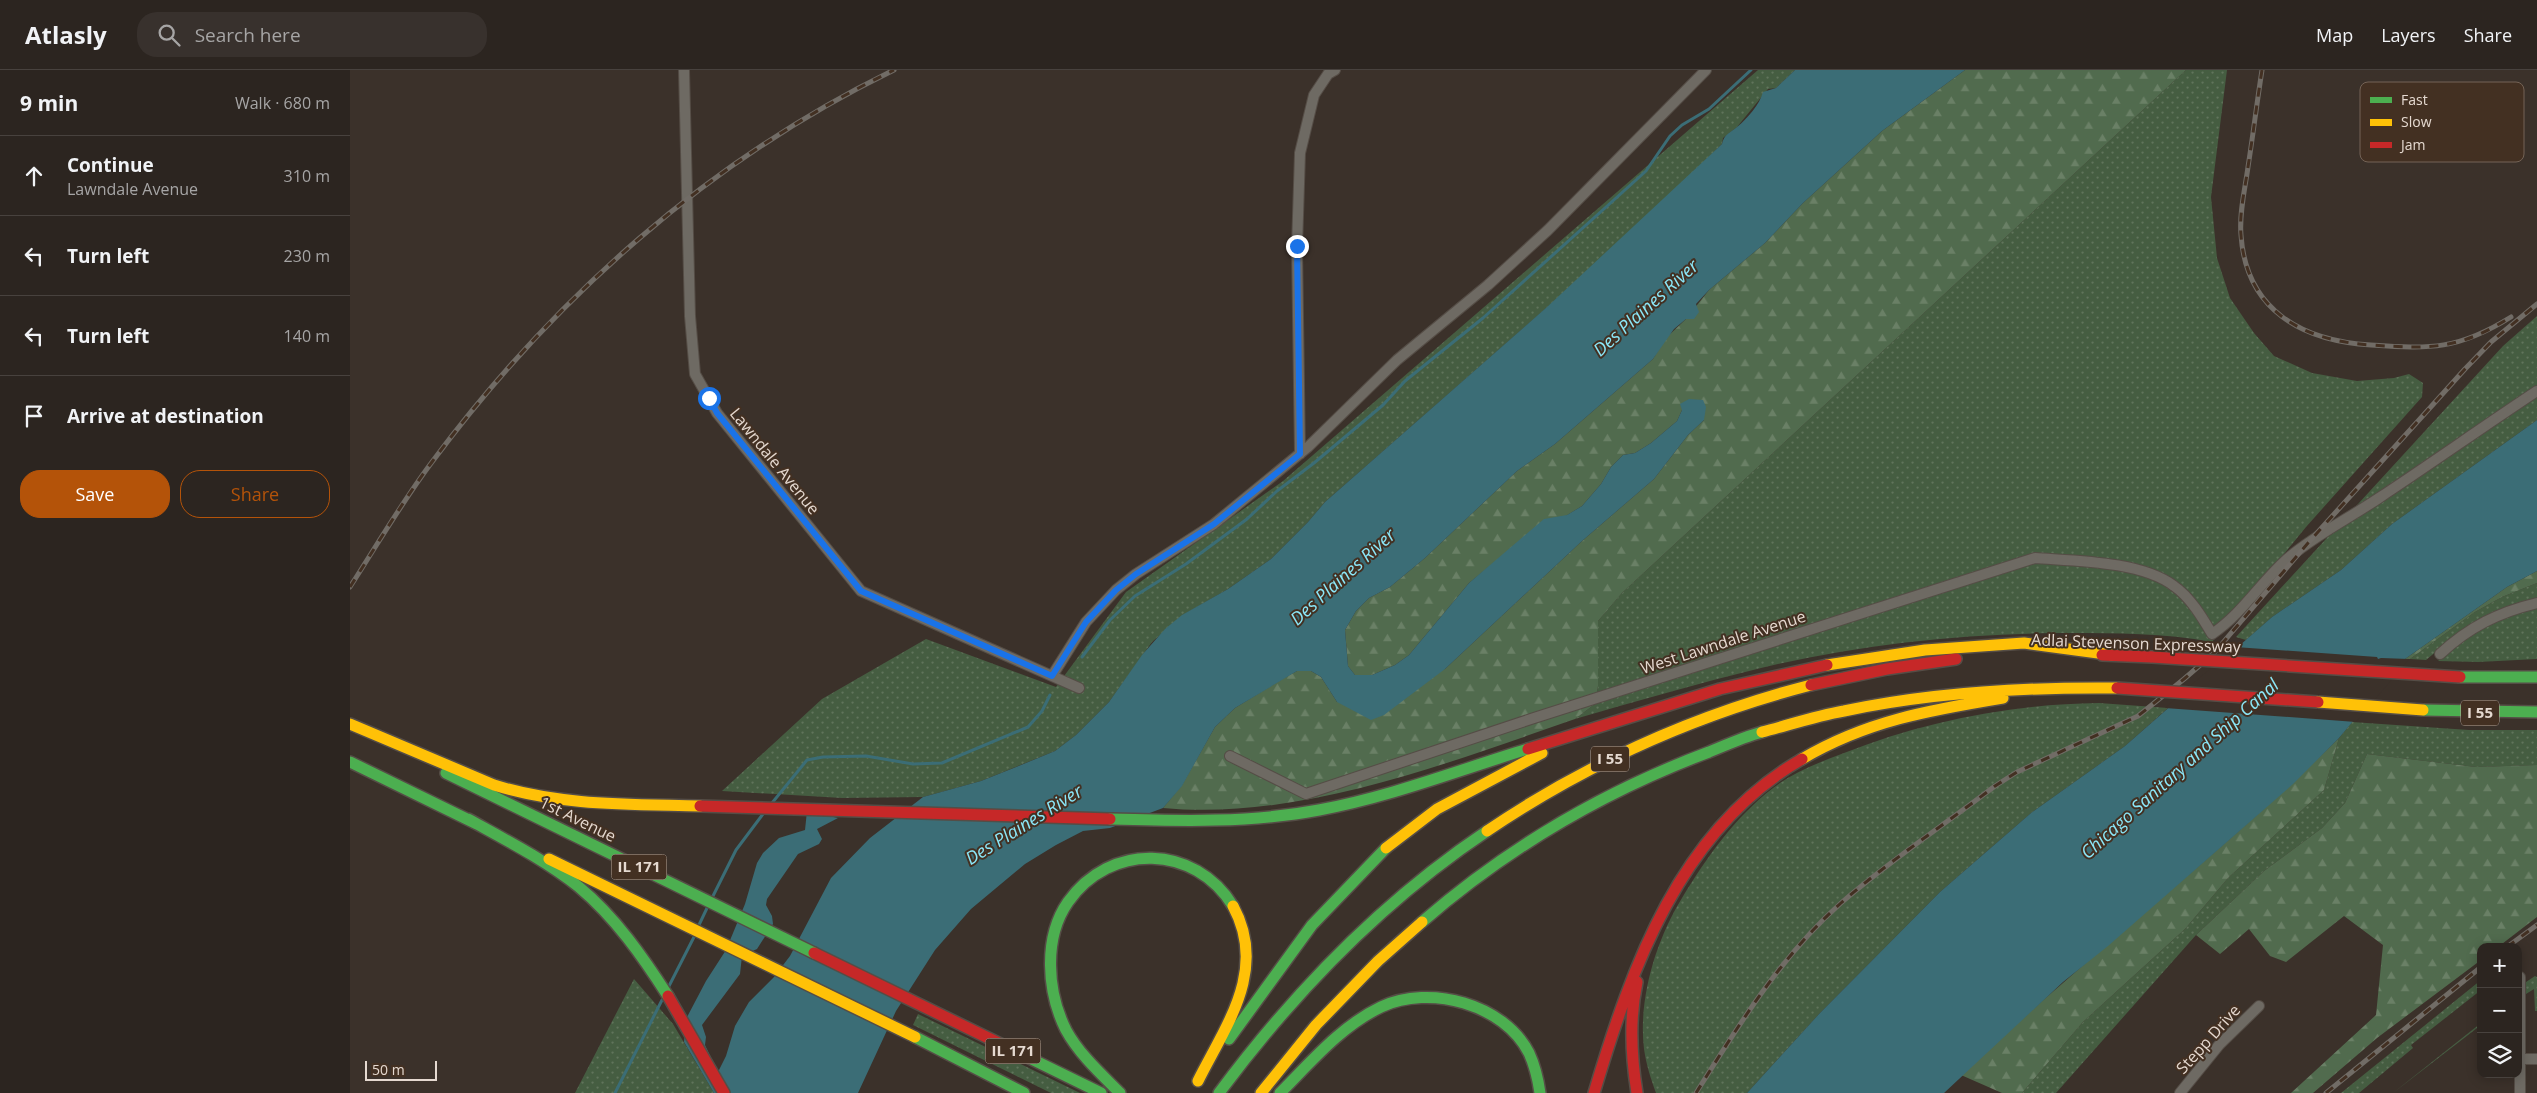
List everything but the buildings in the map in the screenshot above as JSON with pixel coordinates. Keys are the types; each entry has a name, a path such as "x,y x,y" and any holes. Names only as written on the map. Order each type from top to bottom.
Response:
{"main road":[{"path":"350,725 494,785 516,792 569,802 1205,822 1320,811 1720,689 1844,661 1925,650 2024,643 2113,655"},
{"name":"Adlai Stevenson Expressway","path":"1219,1093 1283,1010 1322,969 1405,892 1494,826 1628,749 1686,724 1797,688 1858,674 1968,658 2050,654 2152,657 2460,677 2537,677"},
{"path":"1594,1093 1610,1036 1632,972 1665,905 1715,831 1755,790 1793,762 1832,741 1875,725 1934,710 2071,687"},
{"name":"I 55","path":"1261,1093 1312,1027 1400,940 1469,883 1549,830 1627,787 1736,741 1839,712 1904,699 1979,690 2071,687 2117,688 2422,710 2537,712"},
{"name":"1st Avenue","path":"350,725 926,1009 1101,1093"},
{"path":"1189,1093 1312,925 1380,852 1437,809 1478,785 1604,725"},
{"name":"IL 171","path":"350,762 912,1035 1024,1093"},
{"path":"468,819 562,876 603,912 634,949 678,1014 724,1093"},
{"path":"1120,1093 1089,1063 1065,1028 1056,1005 1053,987 1053,940 1058,919 1070,899 1089,879 1113,865 1143,859 1168,860 1194,868 1212,881 1228,899 1239,917 1245,936 1247,959 1236,1006 1198,1081"},
{"path":"1637,1093 1634,1078 1632,1019 1635,988 1643,957 1665,905"},
{"path":"1280,1093 1342,1032 1379,1008 1410,998 1447,998 1489,1011 1515,1032 1532,1058 1540,1093"}],"street":[{"name":"Lawndale Avenue","path":"684,70 690,316 695,374 717,413 861,591 1079,688"},
{"path":"1300,454 1297,246 1300,154 1314,95 1328,74 1335,70"},
{"path":"1052,676 1086,622 1116,590 1136,574 1214,524 1300,454 1398,360 1488,285 1548,230 1706,70"},
{"name":"West Lawndale Avenue","path":"1230,756 1306,794 1534,718 2035,558 2095,563 2138,570 2163,578 2186,596 2212,634 2232,620 2286,560 2334,524 2377,500 2537,390"},
{"path":"2440,654 2471,628 2512,609 2537,604"},
{"path":"2520,988 2520,1033"},
{"name":"Stepp Drive","path":"2180,1093 2219,1045 2259,1006"},
{"path":"2522,1059 2537,1059"},
{"path":"2520,1078 2520,1093"}],"green space":[{"path":"1758,70 1795,70 1776,88 1768,89 1737,127 1723,138 1722,144 1625,239 1325,502 1271,559 1228,589 1183,615 1152,642 1109,702 1076,735 1055,751 981,781 923,797 842,798 722,791 822,699 926,639 1056,687 1126,592 1283,481"},
{"path":"1965,70 2186,70 1622,593 1598,621 1598,686 1595,704 1575,719 1425,770 1320,797 1267,806 1215,810 1163,808 1182,785 1215,727 1235,708 1297,671 1311,671 1321,677 1337,702 1445,669 1582,541 1654,479 1688,435 1704,420 1682,410 1677,421 1651,443 1635,453 1623,455 1611,467 1601,484 1582,506 1507,552 1469,583 1409,655 1395,665 1372,675 1355,675 1348,666 1345,630 1356,611 1369,598 1390,587 1425,558 1517,471 1555,444 1653,359 1666,338 1686,319 1709,290 1765,243 1803,203 1882,131"},
{"path":"2186,70 2227,70 2211,197 2217,258 2230,298 2254,333 2274,356 2312,373 2357,381 2394,378 2409,374 2423,383 2422,397 2306,527 2212,642 2158,635 2086,633 1991,635 1875,646 1761,668 1575,719 1595,704 1598,686 1598,621 1622,593"},
{"path":"2537,316 2537,420 2392,524 2341,570 2272,617 2246,640 2236,637 2503,346"},
{"path":"2537,571 2537,583 2502,597 2475,612 2410,659 2405,659 2507,587"},
{"path":"2537,583 2537,600 2444,645 2426,660 2410,659 2475,612 2502,597"},
{"path":"2537,607 2537,659 2478,662 2438,661 2456,645 2495,620"},
{"path":"2099,703 2168,708 2125,746 2031,813 1940,892 1819,1014 1747,1093 1656,1093 1646,1060 1643,1030 1647,990 1657,951 1673,914 1701,868 1723,838 1759,799 1781,782 1835,756 1937,723 2001,711 2066,704"},
{"path":"2352,722 2469,730 2537,730 2537,765 2476,767 2367,754 2345,803 2322,828 2264,871 2196,935 2056,1093 2022,1093 2083,1022 2185,929 2228,878 2324,790 2339,738"},
{"path":"2339,738 2324,790 2228,878 2185,929 2083,1022 2022,1093 2002,1093 1961,1075 2050,994 2272,802"},
{"path":"2367,754 2476,767 2537,765 2537,917 2503,943 2477,943 2477,963 2377,1038 2313,1093 2291,1093 2376,1015 2383,945 2344,916 2286,962 2270,956 2249,929 2220,954 2196,935 2264,871 2322,828 2345,803"},
{"path":"2535,976 2537,977 2537,1011 2535,1011 2534,989 2526,994 2526,982"},
{"path":"634,979 673,1024 714,1093 575,1093"},
{"path":"2477,983 2477,993 2411,1045 2413,1048 2359,1093 2341,1093"},
{"path":"918,1014 1080,1093 1051,1093 913,1025"},
{"path":"2477,1026 2477,1028 2393,1093"}],"water":[{"name":"Des Plaines River","path":"1795,70 1965,70 1882,131 1803,203 1765,243 1709,290 1696,304 1699,312 1694,319 1686,319 1674,329 1653,359 1555,444 1517,471 1425,558 1390,587 1369,598 1356,611 1345,630 1348,666 1355,675 1372,675 1395,665 1409,655 1469,583 1544,519 1567,515 1582,506 1601,484 1611,467 1623,455 1635,453 1651,443 1677,421 1682,410 1680,404 1689,399 1703,400 1706,407 1704,420 1688,435 1654,479 1582,541 1445,669 1384,715 1371,720 1337,702 1321,677 1311,671 1297,671 1235,708 1215,727 1182,786 1163,808 1110,828 1083,831 1025,864 971,909 935,950 896,1011 858,1093 714,1093 684,1042 686,1019 706,981 726,950 745,904 757,863 763,853 779,838 805,830 807,811 838,818 817,829 822,839 819,844 798,854 767,899 766,905 772,916 773,924 757,949 742,956 740,974 702,1025 706,1037 705,1045 718,1072 726,1056 735,1026 749,1002 774,977 790,956 831,878 870,838 923,797 981,781 1021,765 1055,751 1076,735 1109,702 1142,655 1165,629 1182,615 1228,589 1271,559 1325,502 1547,307 1722,144 1726,136 1753,111 1763,92 1776,88"},
{"name":"Chicago Sanitary and Ship Canal","path":"2537,420 2537,571 2507,587 2405,659 2339,738 2293,784 2108,946 2063,982 1944,1093 1747,1093 1819,1014 1940,892 2031,813 2125,746 2272,617 2341,570 2392,524"}],"pier":[{"path":"2235,647 2377,657 2378,659 2409,659 2356,722 2165,708"}],"waterway":[{"path":"1082,657 1110,620 1135,596 1186,564 1247,519 1277,491 1314,463 1383,405 1405,381 1483,318 1646,171 1670,136 1682,125 1709,109 1751,70"},
{"path":"772,803 807,760 823,757 866,756 913,764 942,763 1028,727 1042,711 1050,695"},
{"path":"712,898 736,850 763,814"},
{"path":"698,927 708,906"},
{"path":"668,988 695,935"},
{"path":"615,1093 662,1000"}],"railway":[{"path":"350,587 421,477 479,402 530,344 583,290 639,238 699,190 761,146 826,106 894,70"},
{"path":"2262,70 2243,201 2241,235 2245,261 2254,283 2266,302 2282,317 2322,337 2371,345 2411,347 2444,345 2475,336 2511,317"},
{"path":"1696,1093 1728,1042 1780,969 1819,924 1841,903 1897,858 1995,786 2017,772 2138,716 2184,679 2214,653 2308,543 2465,369 2491,342 2537,304"},
{"path":"2512,943 2537,925"},
{"path":"2326,1093 2477,970"}],"traffic: fast":[{"path":"2460,677 2537,677"},
{"path":"2423,710 2537,712"},
{"path":"1422,922 1488,870 1558,824 1632,785 1735,741 1762,732"},
{"path":"1110,819 1241,819 1319,810 1398,791 1528,749"},
{"path":"350,762 477,824"},
{"path":"446,773 814,953"},
{"path":"468,819 539,859 579,887 605,911 628,938 668,996"},
{"path":"1219,1093 1278,1019 1342,950 1411,888 1448,858 1487,831"},
{"path":"1229,1039 1312,925 1386,848"},
{"path":"1120,1093 1071,1039 1055,999 1050,965 1051,948 1054,932 1068,902 1086,882 1106,869 1129,861 1152,858 1175,862 1197,871 1217,886 1233,906"},
{"path":"1280,1093 1340,1034 1366,1015 1400,1000 1421,998 1443,999 1464,1003 1484,1011 1502,1022 1517,1036 1529,1053 1540,1093"},
{"path":"915,1037 1024,1093"},
{"path":"1015,1051 1101,1093"}],"traffic: slow":[{"path":"1827,665 1925,650 2024,643 2113,655"},
{"path":"1487,831 1563,784 1643,744 1725,711 1811,685"},
{"path":"1762,732 1834,713 1912,699 2048,688 2117,688"},
{"path":"1802,759 1826,746 1874,726 1950,707 2003,698"},
{"path":"2318,702 2423,710"},
{"path":"350,724 494,785 519,792 596,803 700,806"},
{"path":"1386,848 1437,809 1542,753"},
{"path":"549,859 915,1037"},
{"path":"1198,1081 1231,1018 1245,975 1246,952 1243,930 1233,906"},
{"path":"1261,1093 1316,1025 1378,961 1422,922"}],"traffic: jam":[{"path":"2102,655 2152,657"},
{"path":"2152,657 2460,677"},
{"path":"1811,685 1887,669 1956,659"},
{"path":"1528,749 1720,689 1827,665"},
{"path":"2117,688 2318,702"},
{"path":"1594,1093 1625,997 1644,950 1666,905 1693,862 1723,823 1760,788 1802,759"},
{"path":"700,806 1110,819"},
{"path":"814,953 1015,1051"},
{"path":"1637,982 1634,996 1632,1038 1637,1093"},
{"path":"668,996 724,1093"}],"route":[{"path":"709,398 717,413 861,591 1052,676 1086,622 1116,590 1136,574 1214,524 1300,454 1297,246"}]}
